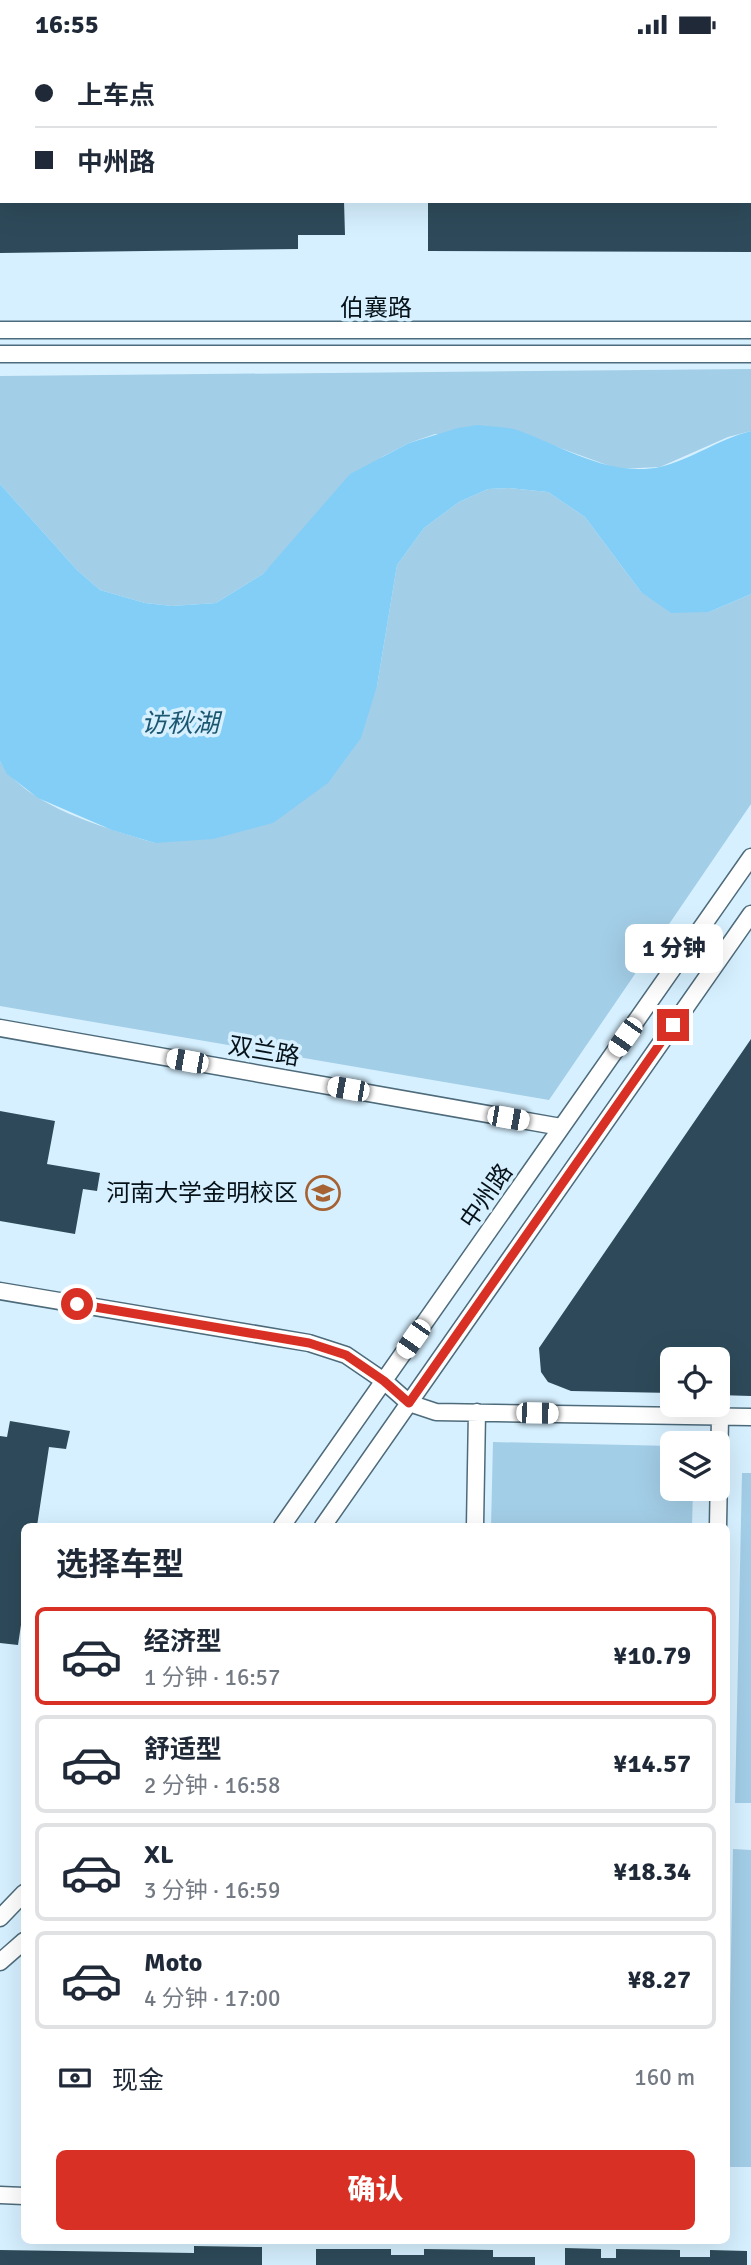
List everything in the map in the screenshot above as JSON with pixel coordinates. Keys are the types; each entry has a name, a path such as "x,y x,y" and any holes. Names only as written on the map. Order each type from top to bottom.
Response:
{"lane":[{"name":"伯襄路","path":"0,330 751,330"},
{"name":"伯襄路","path":"0,354 751,354"},
{"name":"中州路","path":"284,1523 751,857"},
{"path":"325,1523 751,915"},
{"name":"双兰路","path":"0,1027 561,1127"},
{"path":"0,1291 309,1343 346,1355 384,1381 409,1403 436,1412 660,1416"},
{"path":"475,1523 477,1412"},
{"path":"718,1523 720,1417"},
{"path":"730,1417 751,1417"},
{"path":"4,1908 21,1895"},
{"path":"0,1962 21,1944"},
{"path":"0,2196 21,2196"}],"shaded area":[{"path":"751,369 751,431 728,437 660,467 618,469 549,444 435,434 409,443 382,457 263,574 216,603 172,606 145,603 100,590 77,570 0,484 0,376"},
{"path":"488,489 548,492 585,517 641,592 709,612 751,594 751,804 549,1100 0,1006 0,761 12,777 28,791 48,803 92,823 155,843 377,686 397,565 424,528 459,502"},
{"path":"493,1442 660,1446 660,1501 693,1501 692,1523 491,1523"},
{"path":"742,1473 751,1473 751,1803 735,1803"},
{"path":"733,1849 751,1850 751,2167 730,2167"}],"water":[{"name":"访秋湖","path":"477,425 515,429 588,459 623,468 641,469 671,464 751,431 751,594 709,612 671,613 641,592 585,517 548,492 488,489 459,502 424,528 397,565 377,686 361,738 328,783 273,823 213,839 155,843 112,830 38,798 7,774 0,761 0,484 77,570 100,590 145,603 172,606 216,603 263,574 350,474 409,443"}],"building":[{"path":"0,203 344,203 345,235 298,235 298,249 0,253"},
{"path":"428,203 751,203 751,252 428,251"},
{"path":"751,1039 751,1396 730,1395 730,1347 660,1347 660,1393 571,1391 548,1382 541,1372 539,1348"},
{"path":"0,1111 55,1121 47,1164 100,1173 97,1191 83,1189 75,1234 0,1221"},
{"path":"10,1421 70,1431 66,1449 49,1447 37,1523 21,1523 21,1625 18,1645 0,1643 0,1436 7,1437"},
{"path":"194,2246 262,2247 262,2265 0,2265 0,2250 194,2253"},
{"path":"565,2248 601,2249 601,2258 616,2258 616,2249 680,2250 680,2257 710,2257 710,2250 747,2251 747,2265 565,2265"},
{"path":"316,2249 391,2249 391,2255 424,2255 424,2249 493,2250 493,2257 535,2257 535,2265 316,2265"}],"place":[{"name":"河南大学金明校区","path":"323,1193"}],"route":[{"path":"77,1304 309,1343 346,1355 384,1381 409,1403 673,1025"}]}
